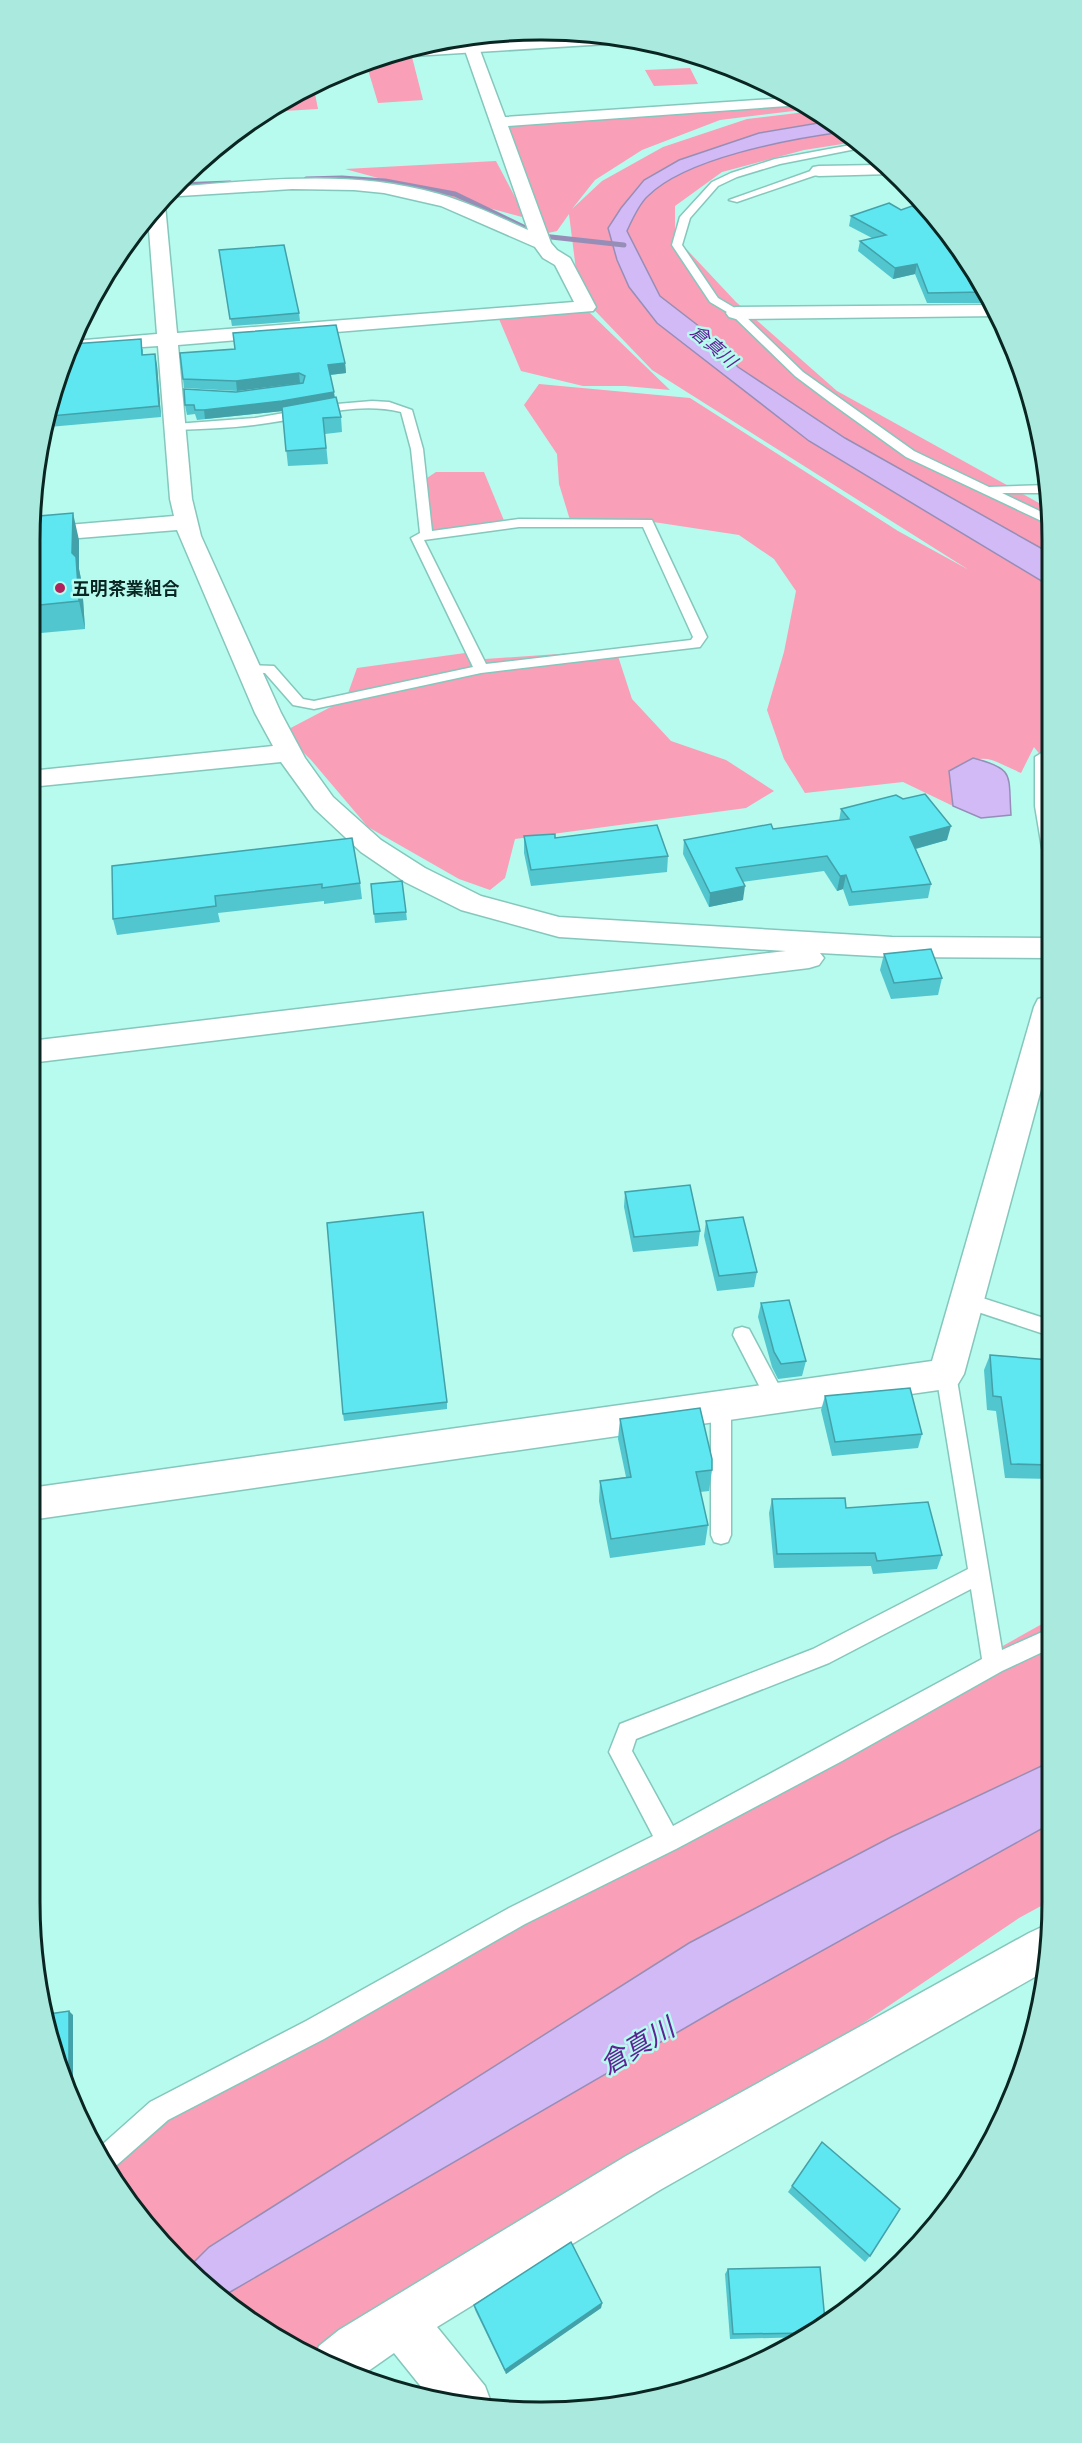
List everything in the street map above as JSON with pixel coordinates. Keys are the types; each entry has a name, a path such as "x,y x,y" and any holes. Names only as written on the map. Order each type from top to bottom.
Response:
{"street":[{"path":"517,41 548,40"},
{"path":"80,346 586,307 562,262 550,254 539,235 471,46"},
{"path":"756,90 765,104"},
{"path":"500,122 782,103"},
{"path":"819,171 877,170"},
{"path":"183,191 299,184 383,187 448,202 539,235"},
{"path":"157,220 167,339 177,393 175,427 181,499 190,536 268,713 289,753 324,803 371,846 415,876 471,903 559,927 892,947 1042,948"},
{"path":"736,314 982,305"},
{"path":"40,534 187,522"},
{"path":"40,778 289,753"},
{"path":"40,1051 892,947"},
{"path":"40,1503 946,1374 1042,1032"},
{"path":"341,2361 400,2321 643,2173 1038,1951"},
{"path":"400,2321 460,2396"}],"lane":[{"path":"850,148 789,159 734,175 715,184 685,217 677,245 714,300 736,314 799,374 910,454 1040,516"},
{"path":"734,200 819,171"},
{"path":"175,427 263,420 364,404 389,404 406,410 417,449 426,535"},
{"path":"989,490 1038,489"},
{"path":"249,669 269,669 298,702 314,705 481,669 695,644 700,637 648,523 519,523 417,538 481,669"},
{"path":"1042,757 1042,806"},
{"path":"967,1301 1042,1326"},
{"path":"742,1335 776,1399"},
{"path":"946,1374 994,1664"},
{"path":"721,1406 721,1535"},
{"path":"668,1841 620,1752 628,1732 821,1656 979,1574"},
{"path":"110,2155 159,2112 315,2030 517,1916 668,1841 994,1664 1042,1642"}],"shaded area":[{"path":"412,58 423,100 378,103 369,71"},
{"path":"690,68 698,84 654,86 645,70"},
{"path":"315,95 318,109 286,111"},
{"path":"786,105 796,111 720,120 642,150 595,180 572,209 602,181 663,147 747,119 799,113 845,144 804,150 722,172 675,206 675,237 736,302 837,391 1040,503 1042,541 1042,757 1034,747 1021,773 985,759 977,759 960,767 949,774 953,806 903,782 805,793 784,759 767,710 784,652 796,591 774,559 739,535 647,521 570,520 559,484 557,454 524,405 539,384 690,398 898,531 969,570 652,370 579,294 569,214 557,231 548,233 507,125"},
{"path":"496,161 526,218 345,169"},
{"path":"588,311 670,390 625,386 583,386 521,371 499,319"},
{"path":"436,472 484,472 505,523 477,528 430,531 427,478"},
{"path":"616,650 632,699 671,741 726,760 774,791 746,808 515,839 505,878 490,890 459,879 368,827 311,760 283,732 346,699 357,668 465,653 471,660"},
{"path":"1042,1624 1042,1906 1019,1918 354,2366 320,2351 263,2318 211,2278 187,2256 144,2207 112,2158 235,2075"}],"water":[{"name":"倉真川","path":"816,123 832,134 768,145 712,161 665,183 648,196 636,212 627,231 660,296 700,327 738,367 845,438 1042,549 1042,581 809,441 657,323 629,287 617,260 608,228 644,180 679,160 759,133"},
{"path":"973,758 997,766 1007,776 1011,815 981,818 953,806 949,771"},
{"name":"倉真川","path":"1042,1766 1042,1829 728,2003 229,2293 194,2262 209,2247 689,1943 891,1837"}],"building":[{"path":"889,203 901,210 913,206 938,236 975,292 928,293 917,264 895,268 860,241 886,235 851,216"},
{"path":"284,245 299,313 230,319 219,250"},
{"path":"336,325 345,363 328,365 334,392 204,410 195,410 194,405 185,405 184,389 236,392 303,383 305,376 299,373 236,381 183,379 180,353 235,349 233,333"},
{"path":"141,339 142,355 155,354 159,406 57,415 67,380 82,343"},
{"path":"336,397 341,417 323,418 326,448 286,451 282,407"},
{"path":"73,513 72,553 76,557 79,601 40,605 42,516"},
{"path":"925,794 951,826 910,837 931,884 852,892 846,875 840,876 827,856 736,868 745,886 710,893 684,840 771,824 773,829 849,819 841,809 896,795 903,799"},
{"path":"657,825 668,856 531,870 524,836 555,834 555,838"},
{"path":"352,838 360,883 322,888 322,884 215,896 216,906 113,919 112,866"},
{"path":"402,881 406,912 374,914 371,884"},
{"path":"931,949 942,978 894,983 884,954"},
{"path":"690,1185 700,1231 634,1237 625,1192"},
{"path":"423,1212 447,1402 343,1414 327,1223"},
{"path":"743,1217 757,1272 719,1276 706,1221"},
{"path":"789,1300 806,1361 781,1364 774,1352 761,1303"},
{"path":"990,1355 1042,1359 1042,1465 1011,1464 1001,1397 993,1396"},
{"path":"910,1388 922,1434 835,1442 825,1396"},
{"path":"700,1408 712,1459 712,1470 696,1472 708,1525 611,1539 600,1481 631,1477 620,1419"},
{"path":"845,1498 846,1508 928,1502 942,1555 877,1561 875,1553 777,1554 772,1499"},
{"path":"69,2011 69,2068 58,2032 53,2013"},
{"path":"822,2142 900,2209 870,2256 792,2186"},
{"path":"571,2242 602,2303 505,2370 474,2305"},
{"path":"820,2267 824,2314 794,2333 733,2334 728,2269"}],"waterway":[{"path":"306,179 342,178 385,181 455,194 542,236 624,245"},
{"path":"190,185 230,183"}],"place":[{"name":"五明茶業組合","path":"60,588"}]}
